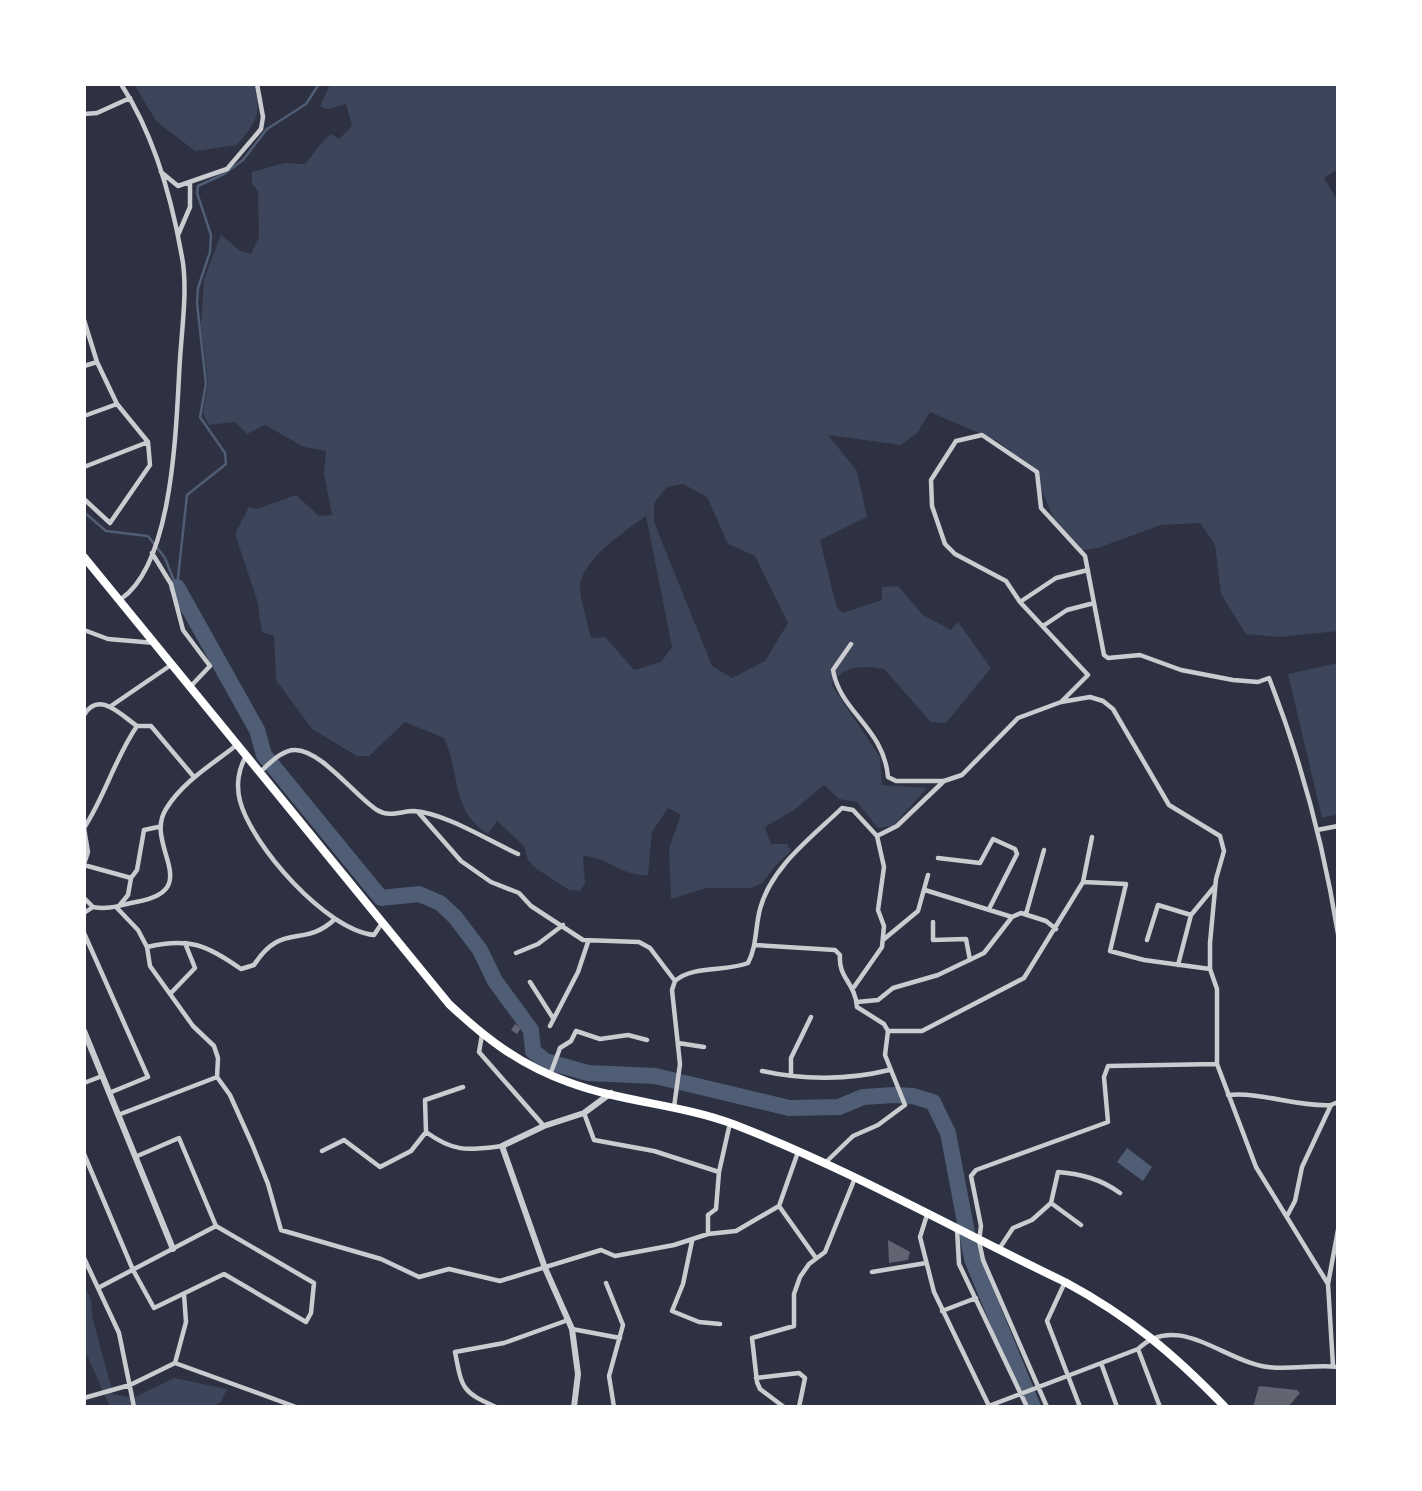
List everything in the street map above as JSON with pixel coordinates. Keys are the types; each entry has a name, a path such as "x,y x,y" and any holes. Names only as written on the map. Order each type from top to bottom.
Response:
{"main road":[{"path":"84,557 449,1004 506,1053 550,1075 730,1123 799,1151 855,1178 1096,1298 1173,1353 1225,1407"}],"street":[{"path":"121,84 130,98 160,171 183,265 174,455 158,539 134,591 121,599"},
{"path":"160,171 167,174 173,184 190,183 228,169 261,129 263,117 257,84"},
{"path":"84,114 97,113 130,98"},
{"path":"178,236 190,207 190,183"},
{"path":"84,320 97,362 117,404 148,442 150,465 110,523 84,499"},
{"path":"84,366 97,362"},
{"path":"84,416 117,404"},
{"path":"1060,702 1088,675 1020,602 1006,581 955,554 945,544 932,506 930,480 956,441 982,435 1037,472 1041,508 1085,556 1108,658 1140,655 1181,670 1233,680 1258,682 1269,678 1289,727 1317,831 1338,934"},
{"path":"84,467 148,442"},
{"path":"152,553 171,584 183,630 210,666 191,686"},
{"path":"1020,602 1056,578 1088,570"},
{"path":"1043,626 1067,610 1094,603"},
{"path":"84,629 108,639 155,643"},
{"path":"850,644 832,670 835,685 883,748 888,777 896,782 944,781 962,775 1018,718 1060,702 1090,697 1104,702 1135,742 1169,805 1220,836 1224,851 1215,886 1210,969 1217,989 1217,1064 1256,1167 1328,1284"},
{"path":"111,706 173,664"},
{"path":"84,715 89,707 99,703 111,706 137,726 151,726 194,777"},
{"path":"131,878 84,865 88,852 84,828 101,802 127,740 137,726"},
{"path":"84,913 93,907 118,907 152,900 164,892 172,877 169,858 160,839 158,827 166,809 194,777 238,744"},
{"path":"261,772 282,754 293,749 304,751 352,785 380,813 396,815 418,812 435,815 518,854"},
{"path":"247,754 239,767 239,799 248,821 302,891 335,919 365,934 374,935 382,923"},
{"path":"877,835 897,826 944,781"},
{"path":"674,1107 680,1064 672,990 675,981 694,971 730,970 748,963 755,945 760,909 771,883 842,808 853,810 877,835 884,867 877,910 884,926 883,940 875,958 854,987"},
{"path":"418,812 461,861 491,882 519,893 531,906 587,942 618,939 639,942 650,948 675,981"},
{"path":"1317,831 1338,826"},
{"path":"118,907 128,895 131,878 137,870 144,830 158,827"},
{"path":"888,1031 922,1031 947,1015 1024,978 1083,882 1092,837"},
{"path":"938,858 980,863 993,839 1015,849 1017,854 989,909"},
{"path":"1026,914 1044,850"},
{"path":"883,940 916,915 928,876"},
{"path":"1083,882 1126,884 1110,951 1210,969"},
{"path":"1178,965 1191,915 1215,886"},
{"path":"925,890 1012,917 1026,914 1046,921 1056,929"},
{"path":"84,898 93,907"},
{"path":"1147,940 1158,905 1191,915"},
{"path":"118,907 138,930 147,947 150,966 193,1026 214,1046 218,1058 217,1077 230,1096 252,1144 268,1184 281,1230 381,1259 419,1277 449,1269 500,1281 600,1250 615,1256 692,1241 708,1234 736,1231 779,1206 799,1151"},
{"path":"857,1002 878,1000 893,988 938,975 970,960 992,947 1012,917"},
{"path":"147,947 166,942 211,948 241,968 254,965 264,948 281,937 310,936 322,931 335,919"},
{"path":"933,922 933,940 966,939 970,960"},
{"path":"516,953 538,944 563,925"},
{"path":"84,933 148,1077 110,1094"},
{"path":"550,1026 578,972 587,942"},
{"path":"170,994 195,968 185,943"},
{"path":"755,945 835,950 840,955 842,975 854,987 857,1007 884,1024 888,1031 883,1049 905,1105 878,1125 853,1136 824,1164"},
{"path":"530,982 553,1019"},
{"path":"791,1075 791,1058 811,1017"},
{"path":"84,1031 173,1249"},
{"path":"550,1075 560,1048 571,1041 576,1031 600,1040 628,1035 647,1040"},
{"path":"482,1035 479,1052 544,1126"},
{"path":"678,1044 704,1047"},
{"path":"1047,1407 989,1276 979,1241 981,1226 971,1176 975,1170 1108,1122 1104,1077 1108,1066 1217,1064"},
{"path":"762,1071 791,1075 866,1076 889,1070"},
{"path":"84,1083 102,1076"},
{"path":"118,1115 217,1077"},
{"path":"322,1151 344,1140 380,1167 411,1151 425,1132 425,1100 463,1087"},
{"path":"425,1132 446,1146 465,1150 502,1146 544,1126 584,1113 611,1093"},
{"path":"1228,1095 1251,1093 1310,1106 1338,1102"},
{"path":"1287,1216 1295,1200 1302,1167 1331,1105"},
{"path":"584,1113 594,1140 654,1151 719,1172"},
{"path":"708,1234 708,1215 716,1209 719,1172 730,1123"},
{"path":"84,1154 133,1270 154,1308 224,1274 306,1322 311,1313 314,1283 216,1226 179,1138 135,1157"},
{"path":"502,1146 545,1268 572,1329 578,1374 574,1407"},
{"path":"998,1250 1013,1228 1032,1220 1051,1203 1058,1172 1079,1174 1106,1183 1120,1193"},
{"path":"784,1407 760,1389 756,1378 752,1338 794,1326 797,1286 809,1264 825,1252 855,1178"},
{"path":"1051,1203 1081,1224"},
{"path":"779,1206 816,1258"},
{"path":"927,1215 920,1237 926,1263 942,1311 988,1407 1021,1391 1138,1349 1151,1336 1170,1333 1270,1367 1335,1367 1328,1284 1338,1230"},
{"path":"98,1288 216,1226"},
{"path":"959,1230 959,1264 1027,1407"},
{"path":"692,1241 683,1284 672,1311 699,1322 720,1324"},
{"path":"84,1258 119,1333 134,1407"},
{"path":"872,1272 926,1263"},
{"path":"1065,1282 1047,1321 1080,1407"},
{"path":"606,1283 623,1325 609,1377 614,1407"},
{"path":"175,1363 175,1353 186,1322 184,1294"},
{"path":"942,1311 976,1298"},
{"path":"496,1407 468,1394 462,1385 455,1352 504,1343 568,1320"},
{"path":"572,1329 620,1338"},
{"path":"1138,1349 1160,1407"},
{"path":"84,1398 130,1384 175,1363 296,1407"},
{"path":"1101,1363 1117,1407"},
{"path":"756,1378 799,1373 804,1378 799,1407"}],"shaded area":[{"path":"134,84 254,84 258,103 256,117 237,145 195,151 156,121"},
{"path":"330,84 1338,84 1338,169 1324,178 1338,201 1338,631 1280,637 1246,634 1221,594 1215,545 1200,523 1161,525 1098,548 1077,551 1057,526 1031,466 997,441 930,412 917,433 901,445 828,435 857,471 867,517 820,540 836,605 842,613 882,600 882,587 898,586 923,615 951,630 958,622 991,668 946,723 931,722 884,669 854,668 842,673 831,684 880,757 882,785 927,788 893,826 878,828 857,802 839,799 824,785 794,810 765,827 771,844 787,844 791,851 762,883 751,888 706,888 671,899 669,848 681,815 668,808 652,832 648,875 631,873 583,856 585,884 580,891 569,890 534,867 528,860 524,846 497,821 488,834 467,814 444,738 405,722 369,756 357,756 312,729 276,680 274,636 262,632 257,600 235,534 249,507 257,509 296,495 319,516 332,515 324,474 326,451 304,447 265,425 247,434 235,422 209,425 203,413 208,384 201,325 204,279 221,235 240,251 251,254 259,237 258,191 252,184 252,172 284,163 305,164 327,137 331,134 339,139 352,126 346,104 328,109 320,107","holes":["683,484 707,497 728,544 755,556 788,623 765,661 732,678 712,666 654,522 654,503 667,487","646,516 672,647 661,662 634,670 605,637 591,638 580,588 587,567 595,557"]},
{"path":"1338,663 1338,814 1322,818 1288,674"},
{"path":"1127,1148 1152,1167 1143,1181 1117,1162"},
{"path":"84,1286 91,1299 93,1320 113,1394 133,1398 174,1378 227,1389 220,1403 209,1407 110,1407 87,1355 84,1355"}],"building":[{"path":"515,1024 521,1028 517,1034 511,1030"},
{"path":"888,1240 910,1252 908,1260 889,1263"},
{"path":"1259,1386 1297,1390 1300,1393 1288,1407 1253,1407"}],"waterway":[{"path":"177,587 187,495 226,464 225,453 200,417 206,384 197,303 198,288 210,252 211,235 197,193 198,186 224,174 243,160 267,129 306,104 319,84"},
{"path":"84,512 106,531 148,536 165,558 176,586"},
{"path":"177,587 257,730 264,755 381,898 419,894 440,903 455,917 480,950 495,981 531,1030 533,1051 545,1061 588,1073 655,1076 789,1108 839,1107 863,1097 894,1095 913,1096 933,1102 948,1133 972,1259 1033,1407"}]}
